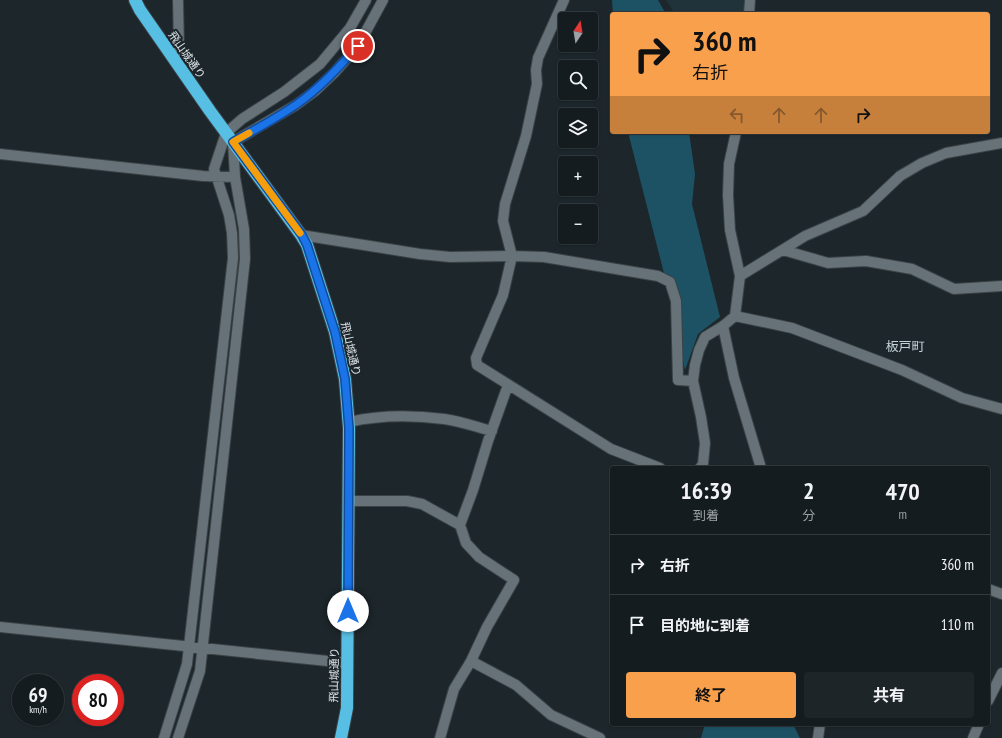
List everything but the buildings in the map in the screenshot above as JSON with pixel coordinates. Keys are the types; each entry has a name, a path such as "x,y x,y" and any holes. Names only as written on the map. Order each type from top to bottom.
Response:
{"highway":[{"name":"飛山城通り","path":"135,0 140,10 233,142 302,235 307,245 335,332 345,379 348,422 347,708 341,738"}],"street":[{"path":"175,60 178,49 178,0"},
{"path":"164,738 187,664 234,258 229,215 214,169 226,132 242,119 284,92 320,64 350,28 366,0"},
{"path":"178,738 200,671 245,258 244,229 235,177 233,142 296,105 335,72 358,46 383,0"},
{"path":"564,0 538,58 536,70 537,84 526,136 505,204 503,221 512,256 503,295 476,358 477,365 611,449 655,466"},
{"path":"748,12 750,0"},
{"path":"702,466 705,443 701,417 692,381 694,365 705,337 723,326 735,316 740,276 730,230 728,195 729,164 736,134"},
{"path":"740,276 805,236 863,211 900,176 922,163 946,152 1002,143"},
{"path":"0,154 203,176 217,175 235,177"},
{"path":"302,235 420,254 450,257 544,257 658,276 670,282 676,301 678,380 692,381"},
{"path":"782,250 828,263 866,261 912,269 954,289 1002,286"},
{"path":"735,316 792,328 902,370 962,398 1002,408"},
{"path":"723,326 734,378 760,466"},
{"path":"440,738 454,689 471,661 487,627 514,580 479,557 466,543 460,526 508,385"},
{"path":"348,422 366,418 393,416 444,419 492,431"},
{"path":"348,501 406,501 422,504 460,526"},
{"path":"990,590 1002,594"},
{"path":"0,627 347,663"},
{"path":"471,661 516,685 551,715 600,738"},
{"path":"990,697 1002,673"},
{"path":"818,738 820,726"},
{"path":"973,738 978,726"}],"shaded area":[{"path":"612,0 658,0 665,12 613,12"},
{"path":"666,0 745,0 744,12 674,12"},
{"path":"629,134 689,134 695,174 692,204 720,317 698,334 685,370 669,293"},
{"path":"704,726 794,726 800,738 701,738"}],"slow traffic":[{"path":"249,133 233,142 300,233"}],"district":[{"name":"板戸町","path":"905,346"}],"route":[{"path":"348,611 349,428 345,379 335,332 307,245 302,235 233,142 296,105 335,72 358,46"}]}
